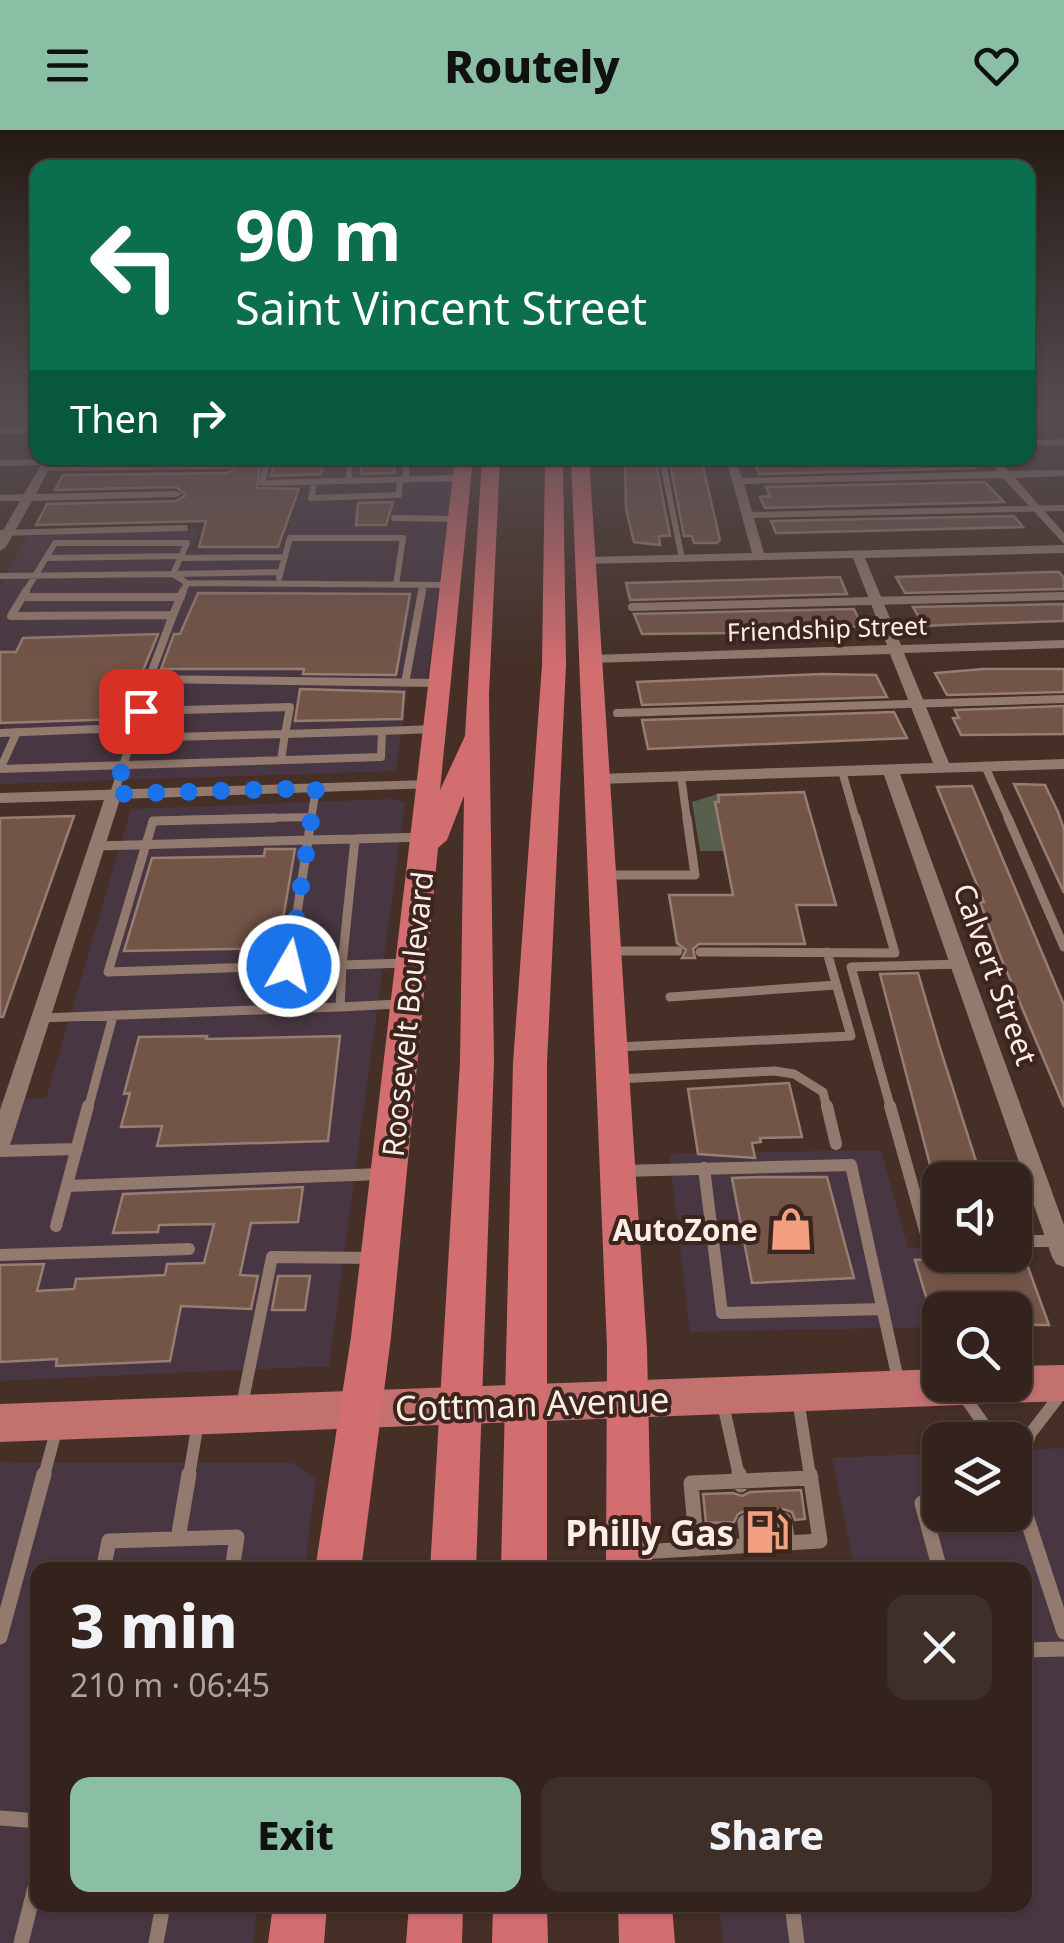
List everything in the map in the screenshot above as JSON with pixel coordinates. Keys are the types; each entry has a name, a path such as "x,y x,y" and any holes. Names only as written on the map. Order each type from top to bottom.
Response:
{"highway":[{"name":"Roosevelt Boulevard","path":"339,1562 380,1258 459,500"},
{"name":"Roosevelt Boulevard","path":"453,1562 477,1062 480,597 488,500"},
{"path":"524,1562 531,1026 554,665 554,500"},
{"path":"565,500 586,561"},
{"path":"582,500 618,1171 629,1562"},
{"path":"424,851 478,728"},
{"path":"296,1943 299,1912"},
{"path":"434,1943 436,1912"},
{"path":"520,1912 520,1943"},
{"path":"645,1912 647,1943"}],"main road":[{"name":"Cottman Avenue","path":"1032,1386 1064,1386"},
{"name":"Cottman Avenue","path":"0,1423 922,1389"}],"street":[{"path":"0,547 4,533 27,500"},
{"path":"743,500 759,557"},
{"path":"1028,500 1064,540"},
{"path":"586,561 1064,548"},
{"path":"857,553 943,768"},
{"name":"Friendship Street","path":"591,658 1064,644"},
{"path":"597,779 1064,764"},
{"name":"Calvert Street","path":"890,769 1061,1249"},
{"path":"0,798 427,785"},
{"path":"0,1142 9,1090 40,1018 114,794"}],"lane":[{"path":"670,500 682,559"},
{"path":"747,515 1064,508"},
{"path":"394,518 457,519"},
{"path":"4,533 185,528"},
{"path":"277,584 290,538 403,538 396,585"},
{"path":"173,574 187,543 55,543 11,616 174,615"},
{"path":"46,558 285,557"},
{"path":"0,576 280,572"},
{"path":"173,574 187,583 450,585"},
{"path":"187,583 149,679 439,683"},
{"path":"405,683 423,585"},
{"path":"632,606 1064,596"},
{"path":"22,597 181,598"},
{"path":"617,713 1064,699"},
{"path":"114,794 141,711 290,707 281,760"},
{"path":"0,733 97,729 132,738 434,730"},
{"path":"17,732 0,769 381,757 382,731"},
{"path":"984,766 1064,947"},
{"path":"700,952 895,953 842,771"},
{"path":"602,875 696,875 681,776"},
{"path":"289,966 316,788"},
{"path":"312,817 153,821 108,972 413,963"},
{"path":"97,846 355,839 424,851"},
{"path":"340,1007 355,839"},
{"path":"606,951 678,952"},
{"path":"612,1064 662,1045 850,1036 827,952"},
{"path":"922,1219 851,968 962,964"},
{"path":"670,998 836,985"},
{"path":"40,1018 408,1004"},
{"path":"56,1226 113,1016"},
{"path":"612,1064 794,1074 823,1092 836,1144"},
{"path":"0,1152 77,1149"},
{"path":"618,1171 851,1165 900,1390"},
{"path":"704,1168 722,1313 882,1309"},
{"path":"67,1186 389,1174"},
{"path":"1032,1244 1061,1249"},
{"path":"0,1255 189,1249"},
{"path":"240,1414 272,1257 380,1258"},
{"path":"1032,1428 1064,1386"},
{"path":"629,1562 698,1549 820,1541 797,1394"},
{"path":"721,1396 741,1484"},
{"path":"178,1539 199,1416"},
{"path":"0,1637 59,1420"},
{"path":"698,1549 691,1484 811,1478"},
{"path":"784,1520 788,1543"},
{"path":"745,1522 748,1546"},
{"path":"930,1532 938,1562"},
{"path":"1032,1532 1064,1632"},
{"path":"106,1562 110,1541 236,1538 233,1562"},
{"path":"1032,1650 1064,1650"},
{"path":"0,1818 30,1820"},
{"path":"21,1943 30,1908"},
{"path":"156,1943 162,1912"},
{"path":"793,1912 796,1943"}],"shaded area":[{"path":"298,500 451,500 426,687 408,687 396,771 0,784 0,734 4,726 0,725 0,587 27,536 200,529 192,549 280,547"},
{"path":"391,799 405,802 329,1366 0,1381 0,1100 46,1098 131,809"},
{"path":"881,1150 908,1248 922,1248 922,1272 1030,1272 1049,1325 1032,1325 1032,1292 922,1292 922,1327 690,1332 669,1154"},
{"path":"1064,1448 1064,1943 723,1943 720,1912 1032,1912 1032,1562 853,1562 832,1458 922,1454 922,1532 1032,1532 1032,1449"},
{"path":"0,1462 293,1463 316,1478 305,1562 30,1562 30,1912 257,1912 253,1943 0,1943"}],"green space":[{"path":"718,794 719,802 715,803 725,851 700,851 692,802"}],"building":[{"path":"295,500 278,547 199,547 206,521 36,525 47,504"},
{"path":"626,500 663,500 670,536 659,536 660,545 634,542"},
{"path":"677,500 711,500 720,540 694,543 692,536 684,536"},
{"path":"761,500 1004,502 765,508"},
{"path":"393,502 386,525 356,525 358,503"},
{"path":"1014,516 1023,527 776,533 771,521"},
{"path":"1059,572 1064,578 1064,589 905,593 896,577"},
{"path":"840,577 847,594 630,600 626,583"},
{"path":"198,593 410,594 396,675 303,674 304,669 161,669 174,634 180,634"},
{"path":"1064,604 1064,621 924,626 913,607"},
{"path":"854,609 862,626 738,633 642,634 634,614"},
{"path":"158,634 123,719 0,723 0,652 16,652 23,638"},
{"path":"1064,669 1064,692 947,695 935,673"},
{"path":"876,675 887,697 642,705 637,682"},
{"path":"300,689 404,692 402,719 295,721"},
{"path":"1064,706 1064,734 961,735 953,718 959,718 955,710"},
{"path":"894,712 907,738 648,749 642,720"},
{"path":"1014,784 1045,785 1058,812 1064,829 1064,893"},
{"path":"972,786 1064,1005 1064,1107 1001,958 980,902 984,902 937,787"},
{"path":"804,792 836,905 796,905 805,944 699,944 693,949 695,958 682,958 686,950 677,943 669,895 733,895 715,802 719,802 718,795"},
{"path":"74,816 3,1017 0,1017 0,818"},
{"path":"265,849 295,849 278,948 124,951 152,858 264,856"},
{"path":"918,973 976,1162 929,1162 880,974"},
{"path":"207,1036 206,1039 340,1036 328,1141 157,1146 162,1126 121,1127 130,1093 124,1094 139,1037"},
{"path":"789,1083 802,1137 760,1138 761,1142 752,1143 755,1158 698,1154 688,1089"},
{"name":"AutoZone","path":"827,1177 854,1278 752,1283 732,1178"},
{"path":"303,1187 298,1222 251,1223 240,1275 258,1276 251,1309 181,1306 170,1361 56,1366 57,1359 0,1362 0,1265 44,1264 37,1291 74,1289 76,1279 165,1275 167,1264 204,1263 214,1224 159,1225 158,1232 113,1233 123,1194"},
{"path":"915,1260 922,1260 922,1272 1030,1272 1049,1325 1032,1325 1032,1292 925,1292"},
{"path":"278,1276 310,1276 305,1310 272,1310"},
{"path":"801,1490 805,1519 795,1520 792,1512 783,1509 776,1512 773,1520 756,1521 745,1511 734,1522 706,1523 703,1494 742,1496 750,1492"}],"place":[{"name":"AutoZone","path":"791,1229"},
{"name":"Philly Gas","path":"767,1532"}],"route":[{"path":"141,711 114,794 316,788 289,966"}]}
